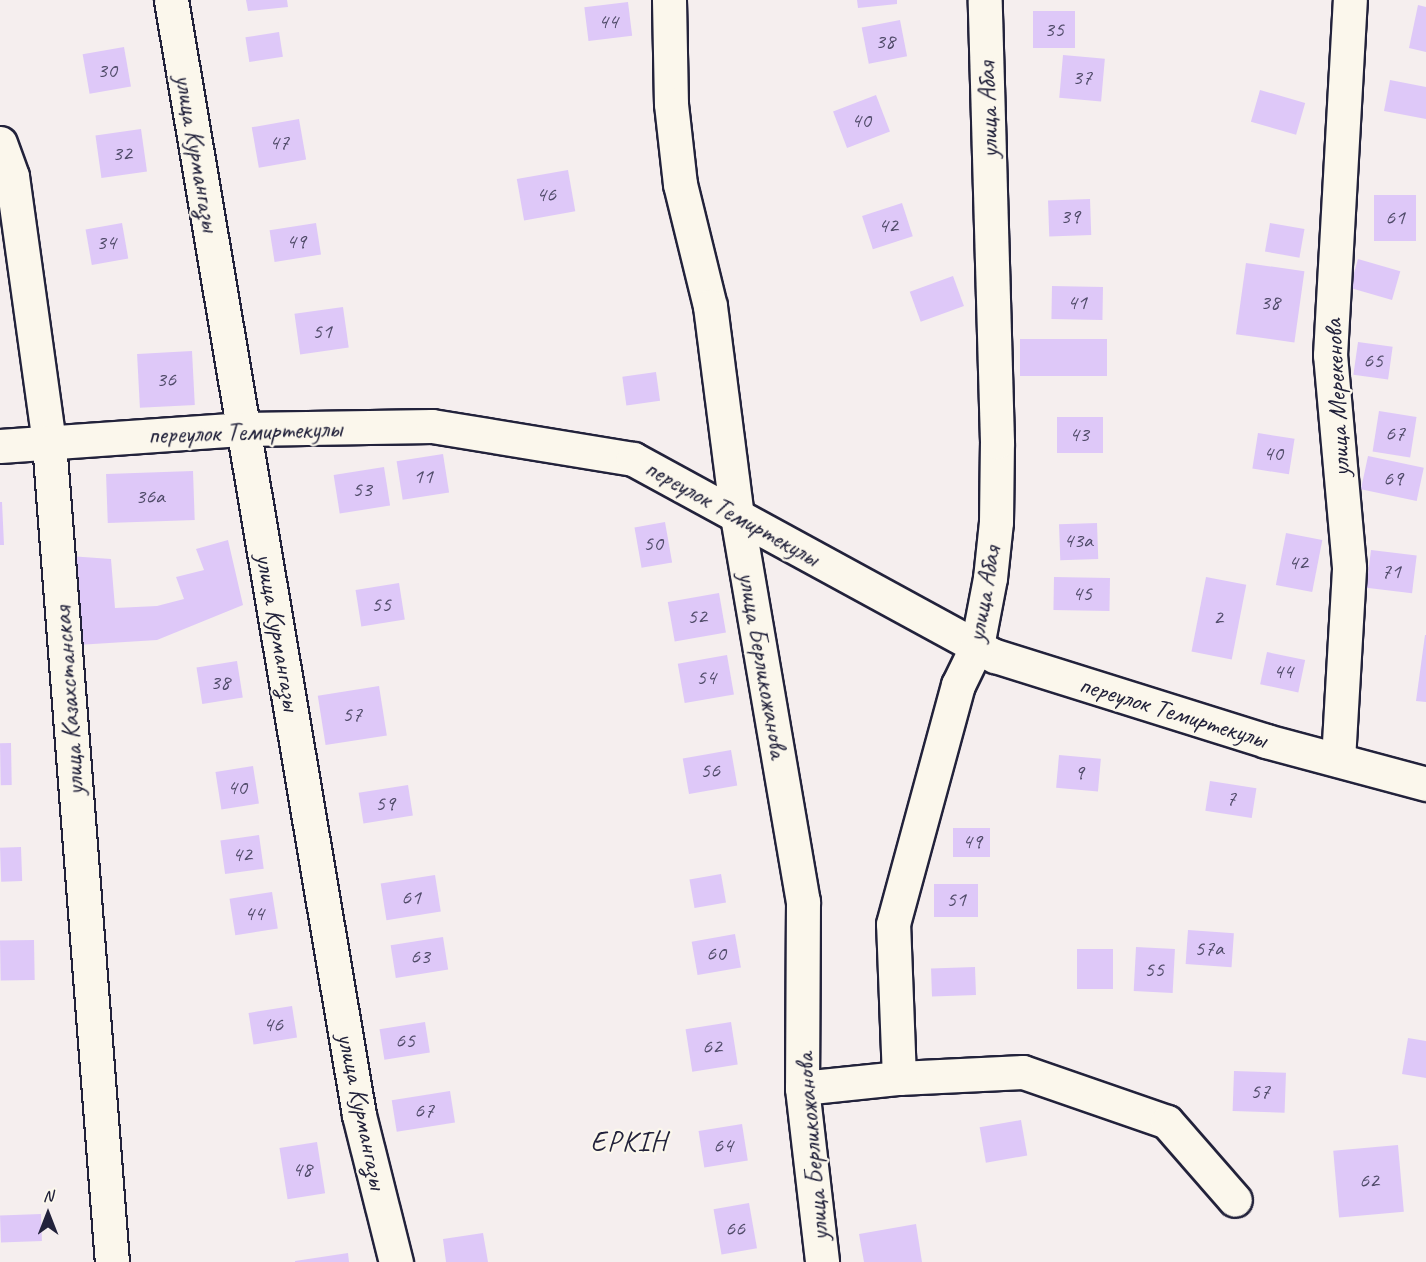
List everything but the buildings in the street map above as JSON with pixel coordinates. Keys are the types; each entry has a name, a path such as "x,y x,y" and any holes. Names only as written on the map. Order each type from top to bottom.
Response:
{"street":[{"name":"улица Курмангазы","path":"171,0 359,1115 396,1262"},
{"name":"улица Берликожанова","path":"669,0 671,104 680,184 710,306 737,516 802,901 802,1088 822,1262"},
{"name":"улица Абая","path":"899,1078 893,924 958,685 977,646 996,522 985,0"},
{"name":"улица Мерекенова","path":"1338,760 1350,567 1330,355 1350,0"},
{"name":"улица Казахстанская","path":"0,143 12,176 49,442 112,1262"},
{"name":"переулок Темиртекулы","path":"0,446 244,429 432,426 633,459 977,646 1040,670 1338,760 1426,783"},
{"path":"802,1088 899,1078 1023,1072 1167,1122 1235,1200"}],"district":[{"name":"ЕРКІН","path":"629,1142"}]}
